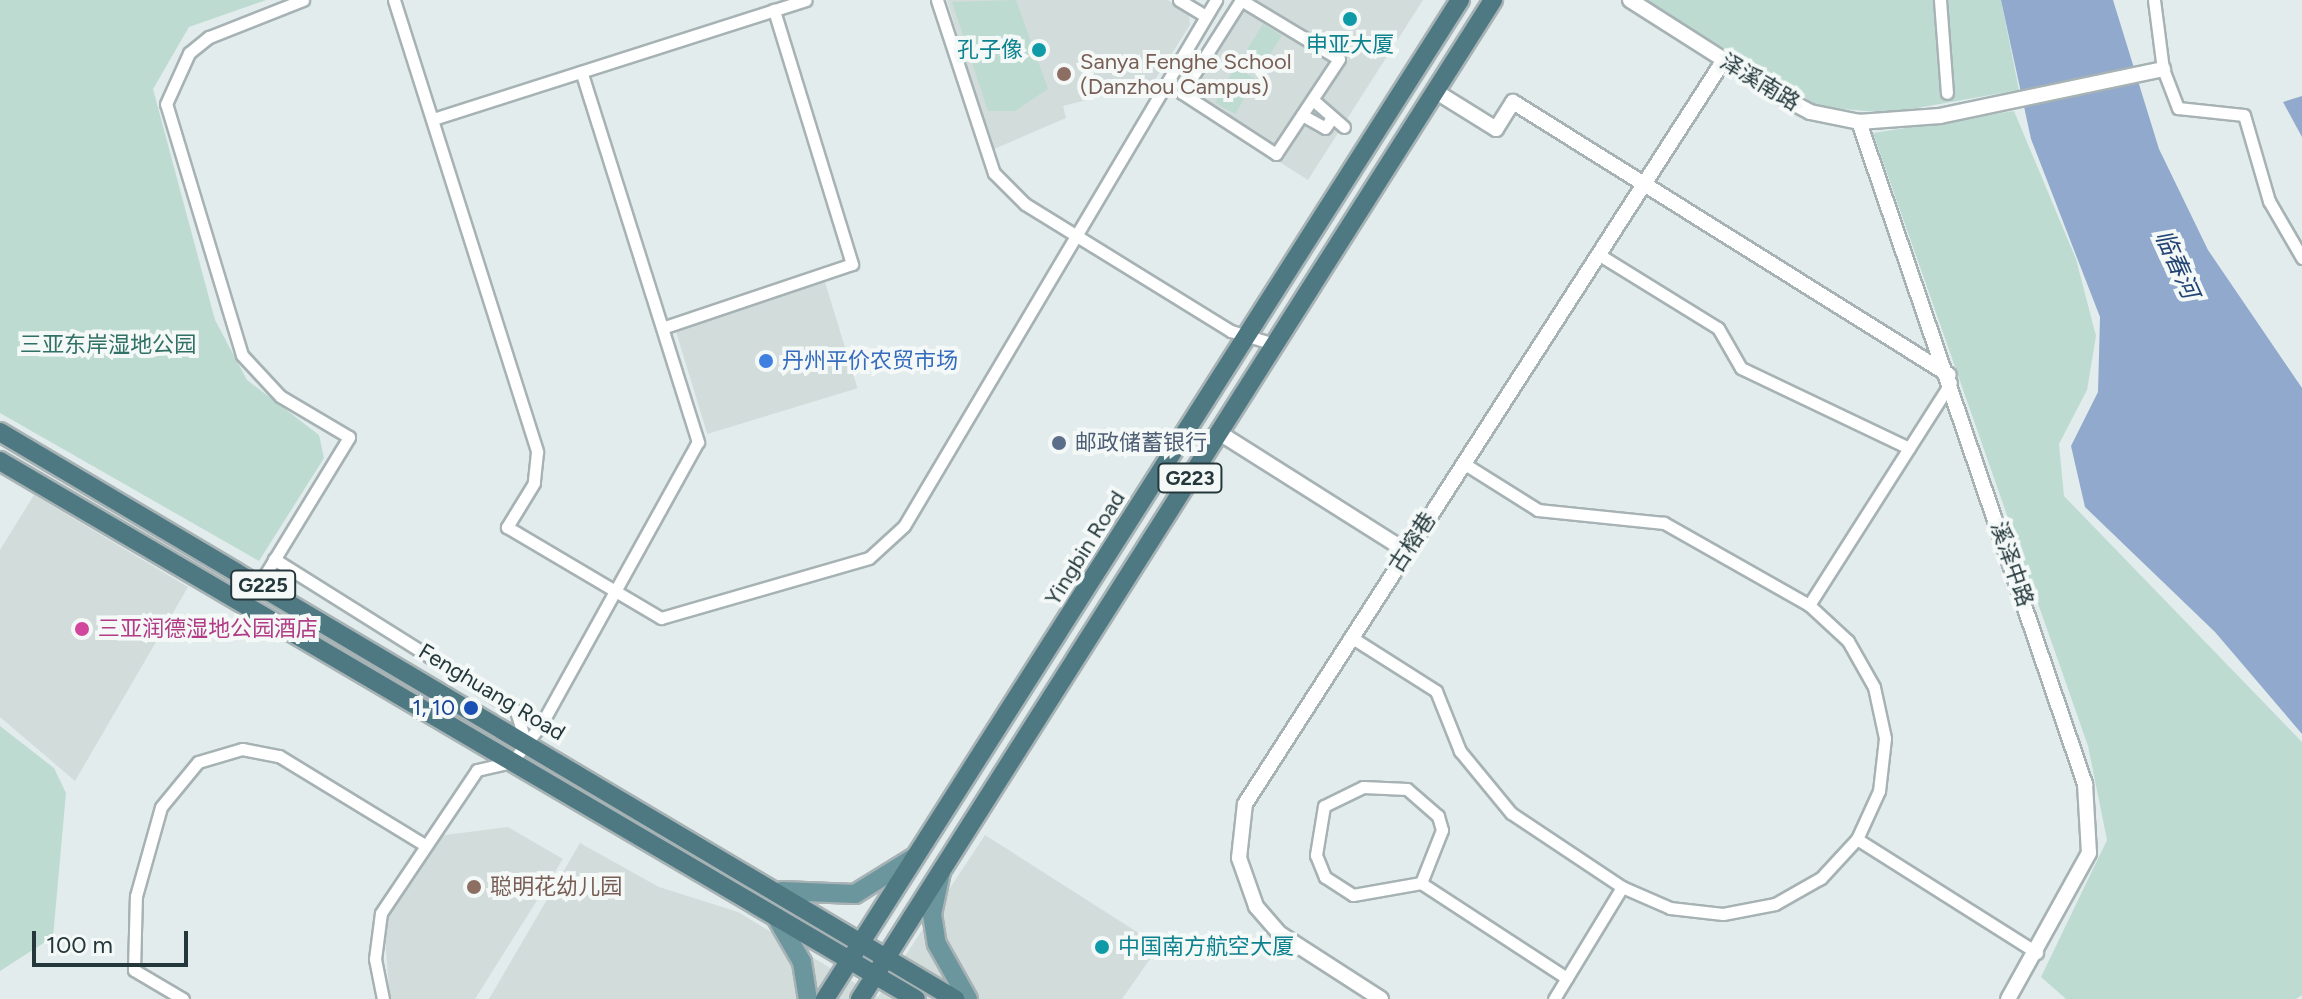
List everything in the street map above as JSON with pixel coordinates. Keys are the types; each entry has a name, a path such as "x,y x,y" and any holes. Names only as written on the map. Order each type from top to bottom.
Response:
{"highway":[{"name":"Yingbin Road","path":"825,999 1460,0"},
{"name":"G223","path":"860,999 1493,0"},
{"path":"1264,307 1288,322"},
{"path":"1237,400 1244,339"},
{"path":"1217,383 1232,384 1237,400"},
{"name":"Fenghuang Road","path":"0,432 782,891 955,999"},
{"name":"G225","path":"0,461 851,958"},
{"path":"851,958 916,999"}],"main road":[{"path":"782,891 855,894 918,854"},
{"path":"941,871 932,914 937,944 968,999"},
{"path":"772,912 802,962 808,999"}],"street":[{"path":"260,583 349,437 280,396 242,355 166,104 176,74 209,37 303,0"},
{"path":"394,0 537,452 534,483 507,527 614,591 669,617 869,558 904,526 1216,0"},
{"path":"433,119 805,0"},
{"path":"937,0 994,173 1074,238 1244,339 1274,344"},
{"path":"1179,0 1206,16"},
{"path":"1241,0 1339,59 1313,100 1276,154 1181,92 1241,0"},
{"name":"泽溪南路","path":"1630,0 1810,112 1859,122 1999,105 2163,69"},
{"path":"1940,0 1937,33 1947,93"},
{"path":"2154,0 2163,69 2178,108 2244,115 2269,201 2302,258"},
{"path":"665,327 852,264 774,10"},
{"name":"古榕巷","path":"1381,999 1271,925 1250,895 1239,858 1251,792 1724,60"},
{"path":"383,999 375,959 381,913 477,770 512,762 525,740 542,723 698,442 665,327 581,72"},
{"path":"1435,91 1496,129 1513,102 1950,378 1809,605"},
{"path":"1302,115 1325,128 1335,113 1313,100"},
{"path":"1331,119 1344,127"},
{"name":"溪泽中路","path":"1859,122 1950,378 2085,784 2089,853 2037,953 2008,999"},
{"path":"1598,254 1718,328 1741,368 1909,448"},
{"path":"1218,432 1406,551"},
{"path":"1351,637 1436,691 1460,751 1511,813 1622,887 1670,908 1723,914 1762,906 1821,878 1857,839 1879,791 1882,725 1874,687 1848,641 1809,605 1664,523 1538,510 1463,463"},
{"path":"274,559 516,711 525,740"},
{"path":"183,999 134,970 136,896 161,807 198,762 242,749 279,756 425,845"},
{"path":"1421,883 1442,830 1438,816 1407,789 1363,787 1324,806 1316,855 1325,877 1353,895 1421,883 1567,978"},
{"path":"1857,839 2037,953"},
{"path":"1554,999 1622,887"}],"shaded area":[{"name":"Sanya Fenghe School (Danzhou Campus)","path":"947,0 1168,0 1189,15 1190,25 1153,83 1063,106 1066,118 992,150"},
{"path":"1237,0 1423,0 1308,180 1175,96"},
{"path":"825,282 857,388 707,434 675,328"},
{"name":"三亚润德湿地公园酒店","path":"34,495 188,587 75,781 0,717 0,550"},
{"name":"聪明花幼儿园","path":"508,827 563,859 475,999 390,999 383,914 437,836"},
{"path":"985,835 1159,946 1122,999 489,999 580,843 659,887 738,912 878,997"}],"green space":[{"name":"三亚东岸湿地公园","path":"0,0 266,0 189,27 153,89 215,320 247,380 319,435 324,458 259,561 0,413"},
{"path":"1016,0 1048,89 1015,111 988,111 952,2"},
{"path":"1646,0 2001,0 2019,90 1889,113 1820,107"},
{"path":"1263,24 1282,36 1260,70 1242,58"},
{"path":"1235,67 1255,78 1235,114 1215,103"},
{"path":"2014,111 2076,259 2096,336 2087,390 2059,444 2064,496 2302,742 2302,995 2296,999 2066,999 2041,977 2107,840 2088,746 1873,133"},
{"path":"0,726 54,768 66,793 53,937 0,971"}],"water":[{"name":"临春河","path":"2001,0 2113,0 2159,149 2208,250 2302,388 2302,734 2215,632 2085,507 2071,446 2098,392 2100,317 2031,139"},
{"path":"2302,96 2302,137 2283,102"}],"place":[{"name":"申亚大厦","path":"1350,19"},
{"name":"孔子像","path":"1039,50"},
{"name":"Sanya Fenghe School (Danzhou Campus)","path":"1064,74"},
{"name":"丹州平价农贸市场","path":"766,361"},
{"name":"邮政储蓄银行","path":"1059,443"},
{"name":"三亚润德湿地公园酒店","path":"82,629"},
{"name":"1, 10","path":"471,708"},
{"name":"聪明花幼儿园","path":"474,887"},
{"name":"中国南方航空大厦","path":"1102,947"}]}
